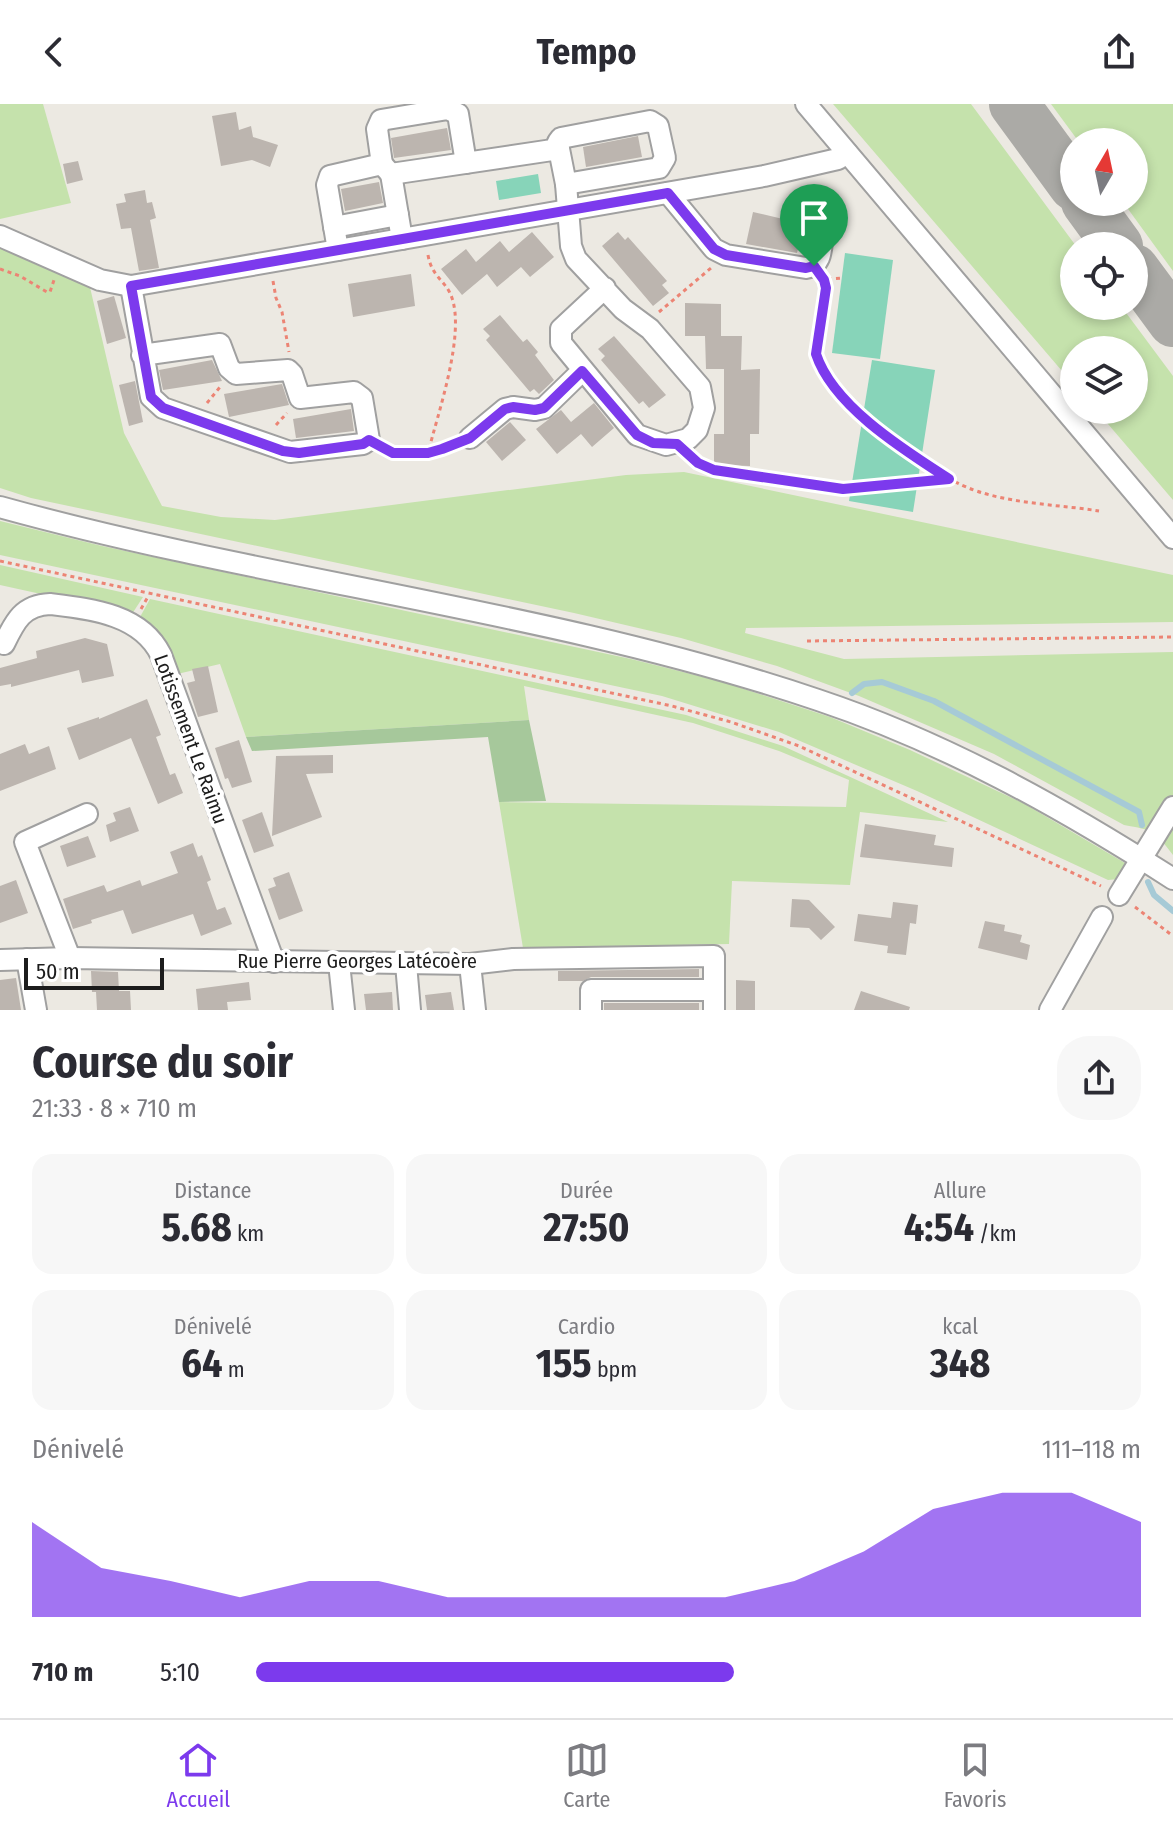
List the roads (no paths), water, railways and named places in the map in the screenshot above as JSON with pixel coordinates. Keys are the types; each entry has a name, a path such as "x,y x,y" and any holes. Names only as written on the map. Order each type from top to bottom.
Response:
{"street":[{"path":"806,104 1173,538"},
{"path":"402,239 377,129 381,120 448,109 458,114 466,163"},
{"path":"566,184 659,168 665,158 658,126 650,121 561,138 558,142 573,253 605,288 623,309 645,325 700,387 704,408 697,430 688,439 677,444 653,443 637,435 561,343 561,329 605,288"},
{"path":"338,250 327,185 330,176 466,163 559,149"},
{"path":"0,236 100,280 131,286 764,176 838,159 847,153"},
{"path":"668,193 714,249 726,255 806,268 819,261 823,232"},
{"path":"334,227 398,215"},
{"path":"131,286 142,355 155,403 259,443 299,453 363,444 369,440 365,410 359,394 354,392 300,398 288,370 236,374 220,344 142,355"},
{"path":"470,438 505,409 544,408 582,371"},
{"path":"0,507 136,541 577,634 749,677 910,736 1011,783 1173,879"},
{"name":"Lotissement Le Raimu","path":"4,644 21,613 39,604 63,605 124,619 149,636 161,655 274,962"},
{"path":"1119,895 1173,807"},
{"path":"70,958 25,842 87,814"},
{"path":"1050,1010 1102,917"},
{"name":"Rue Pierre Georges Latécoère","path":"0,960 70,958 470,964 513,959 714,956 714,1000"},
{"path":"27,959 36,1010"},
{"path":"339,963 344,1010"},
{"path":"406,964 410,1010"},
{"path":"470,964 475,1010"},
{"path":"591,1010 591,990 714,1000"}],"waterway":[{"path":"852,693 864,684 882,682 934,701 1139,812 1142,825"},
{"path":"1148,882 1154,895 1173,911"}]}
